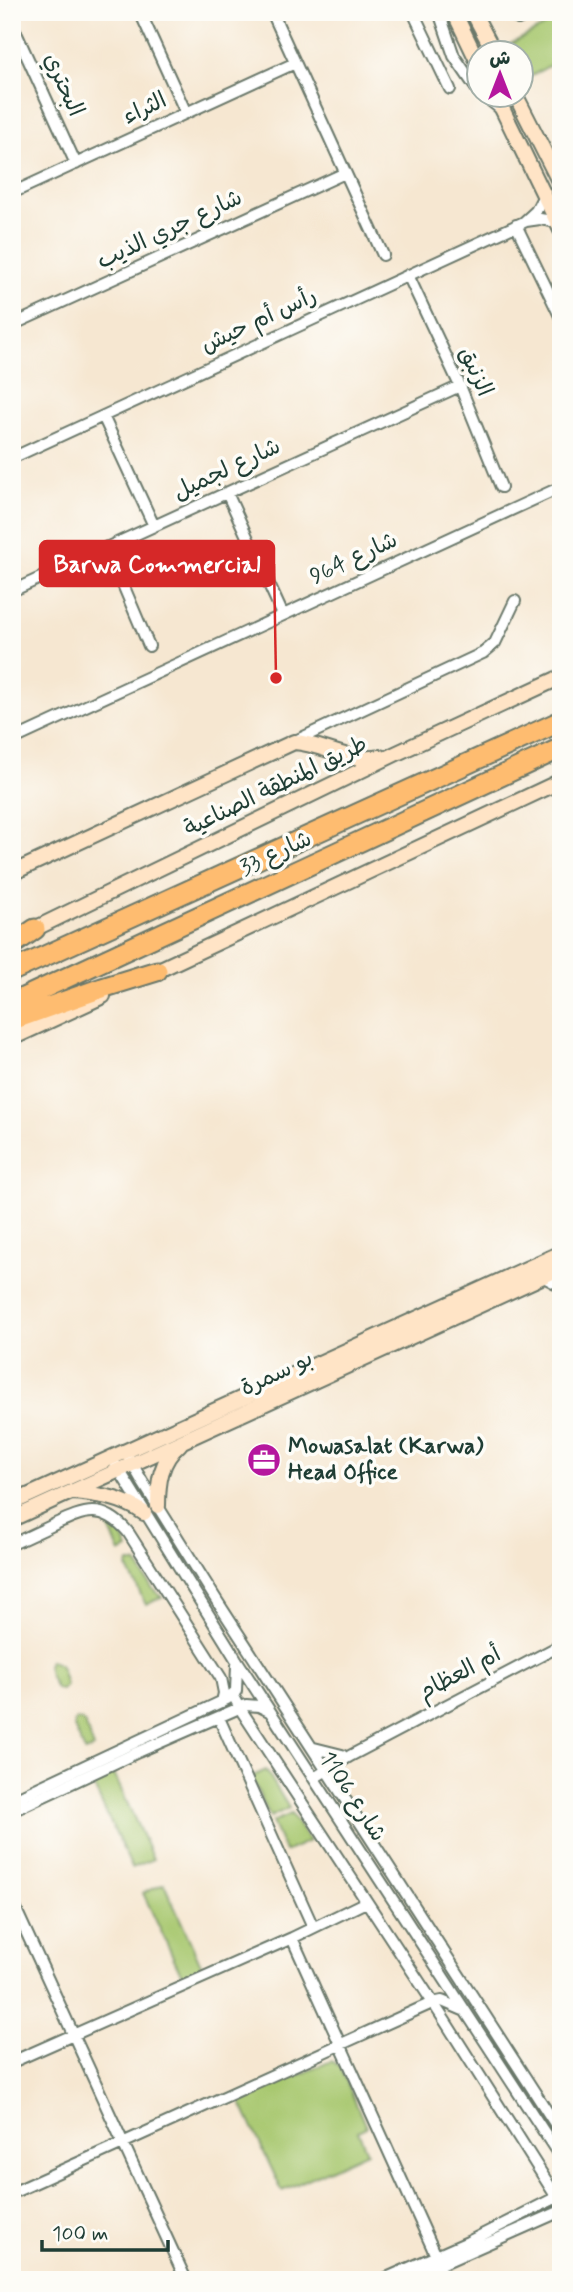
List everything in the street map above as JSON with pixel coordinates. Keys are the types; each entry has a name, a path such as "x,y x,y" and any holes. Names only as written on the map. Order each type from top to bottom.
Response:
{"highway":[{"name":"شارع 33","path":"12,971 561,720"},
{"name":"شارع 33","path":"12,1003 561,748"},
{"path":"12,945 35,929"},
{"path":"12,1020 157,971"}],"street":[{"path":"140,12 186,113"},
{"path":"272,12 383,255"},
{"path":"413,12 450,89"},
{"path":"439,12 454,56 464,71"},
{"path":"454,12 466,38"},
{"path":"473,12 487,38"},
{"path":"518,19 534,12"},
{"name":"البحتري","path":"12,24 76,164"},
{"path":"435,58 449,43"},
{"path":"435,58 454,56"},
{"name":"الثراء","path":"12,193 295,63"},
{"path":"500,108 559,226"},
{"path":"522,108 561,185"},
{"name":"شارع جري الذيب","path":"14,320 345,173"},
{"name":"رأس أم حيش","path":"520,224 536,211 544,195"},
{"name":"رأس أم حيش","path":"12,458 520,224 540,219 559,226"},
{"path":"520,224 561,318"},
{"name":"الزنبق","path":"408,275 460,386 501,487"},
{"name":"شارع لجميل","path":"12,591 460,386"},
{"path":"103,416 154,526"},
{"name":"شارع 964","path":"12,740 561,487"},
{"path":"227,493 283,615"},
{"path":"107,547 149,646"},
{"name":"طريق المنطقة الصناعية","path":"12,873 483,653 495,643 515,601"},
{"name":"طريق المنطقة الصناعية","path":"12,940 395,754 561,677"},
{"path":"293,742 311,744 356,759 395,754"},
{"path":"12,1038 561,781"},
{"name":"بو سمرة","path":"12,1519 72,1492 122,1460 226,1407 561,1254"},
{"name":"بو سمرة","path":"12,1503 122,1460 184,1441 561,1268"},
{"path":"544,1276 561,1286"},
{"path":"72,1492 111,1497 151,1509 163,1466 174,1449 184,1441"},
{"name":"شارع 1106","path":"122,1460 236,1658 561,2158"},
{"name":"شارع 1106","path":"151,1509 326,1766 561,2133"},
{"path":"12,1544 86,1511 107,1515 118,1521 128,1531 221,1678 224,1693 222,1702"},
{"name":"أم العظام","path":"312,1774 561,1645"},
{"path":"12,1800 222,1702 233,1695 238,1683 236,1658"},
{"path":"233,1695 559,2199 468,2242 405,2280"},
{"path":"12,1811 240,1708 255,1705 271,1713"},
{"path":"219,1718 313,1927"},
{"path":"314,1748 341,1758 342,1783 339,1787"},
{"path":"12,1901 186,2280"},
{"path":"12,2062 292,1938 366,1902"},
{"path":"292,1938 447,2280"},
{"path":"12,2193 432,2003 442,2001 466,2012"},
{"path":"382,2280 561,2211"}],"green space":[{"path":"552,22 561,38 561,59 534,74 534,38 522,38"},
{"path":"112,1524 121,1533 128,1549 120,1553 108,1526"},
{"path":"129,1563 136,1563 152,1588 162,1597 146,1605 127,1567"},
{"path":"50,1660 60,1665 66,1685 62,1690 56,1689 49,1675 47,1665"},
{"path":"77,1720 82,1720 85,1724 94,1748 85,1752 74,1727"},
{"path":"266,1770 289,1808 270,1817 251,1777"},
{"path":"114,1774 153,1859 132,1868 92,1783"},
{"path":"291,1814 309,1841 285,1852 272,1822"},
{"path":"164,1884 202,1967 182,1976 143,1893"},
{"path":"331,2061 340,2066 366,2127 358,2131 367,2152 282,2191 240,2101"}],"place":[{"name":"Barwa Commercial","path":"276,678"},
{"name":"Mowasalat (Karwa) Head Office","path":"264,1460"}]}
